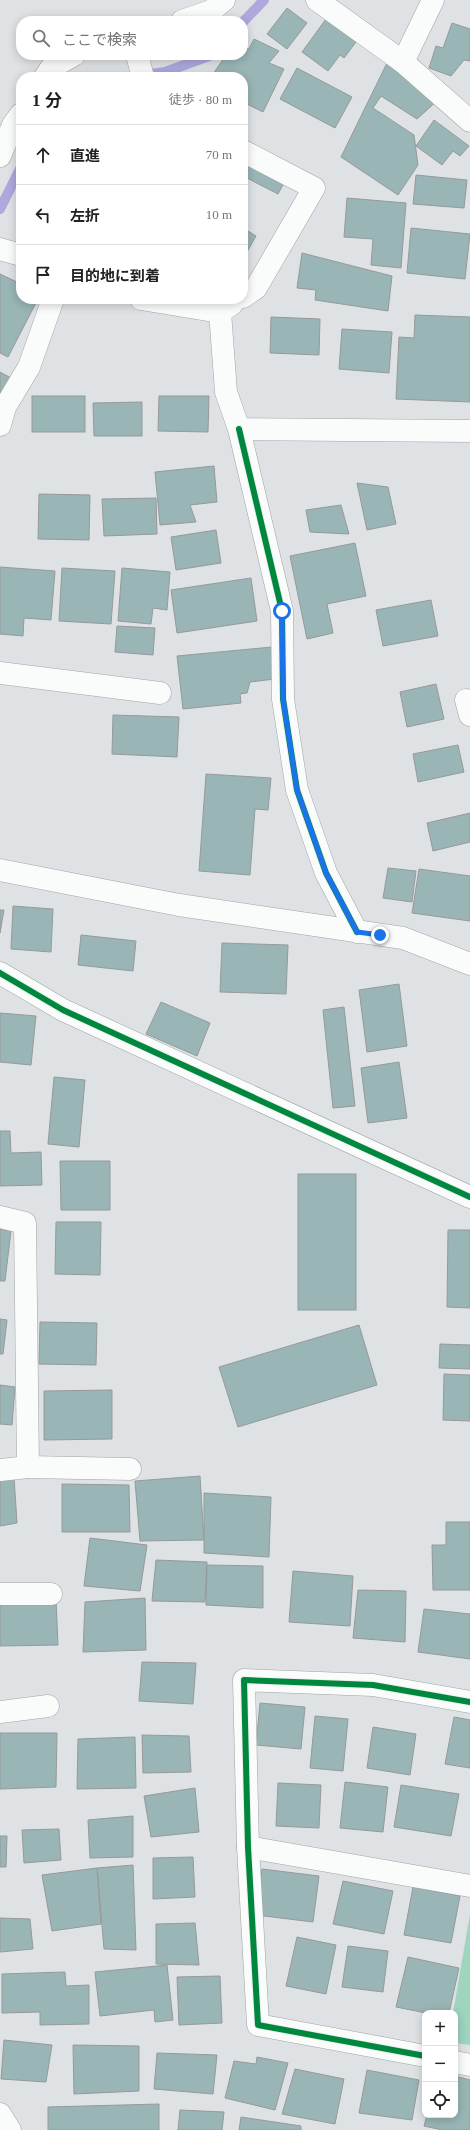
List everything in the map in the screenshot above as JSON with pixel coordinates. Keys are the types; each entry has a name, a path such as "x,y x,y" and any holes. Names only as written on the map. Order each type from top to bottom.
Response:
{"street":[{"path":"196,16 211,11 224,0"},
{"path":"317,0 403,62 470,121"},
{"path":"403,62 433,0"},
{"path":"48,72 51,68 65,60"},
{"path":"138,60 142,72"},
{"path":"0,156 16,121"},
{"path":"248,154 314,188 256,288 248,294"},
{"path":"0,249 16,254"},
{"path":"0,425 5,407 29,367 51,304"},
{"path":"171,304 220,312 232,304"},
{"path":"220,312 226,392 239,429 282,611 283,699 297,790 326,873 357,932"},
{"path":"239,429 470,431"},
{"path":"0,673 160,693"},
{"path":"0,870 179,905 403,938 470,964"},
{"path":"0,973 63,1010 470,1197"},
{"path":"0,1217 25,1223 28,1467"},
{"path":"0,1470 28,1467 130,1469"},
{"path":"0,1594 51,1594"},
{"path":"422,2055 258,2025 248,1847 244,1680 373,1685 470,1702"},
{"path":"0,1712 48,1706"},
{"path":"248,1847 470,1886"},
{"path":"458,2063 470,2065"},
{"path":"0,2114 10,2130"}],"green space":[{"path":"470,1914 470,2045 458,2043 458,2010 454,2010"}],"building":[{"path":"287,8 307,23 287,49 267,34"},
{"path":"326,19 356,42 344,58 340,55 328,71 302,52"},
{"path":"452,23 470,29 470,61 464,60 451,76 429,68 436,46 443,48"},
{"path":"254,39 279,51 269,63 284,69 263,112 248,104 248,72 214,72 223,60 248,60 249,49"},
{"path":"387,63 438,100 417,119 381,96 373,108 414,135 418,165 398,195 341,157"},
{"path":"297,68 352,97 335,128 280,99"},
{"path":"434,120 469,146 460,156 453,151 442,165 416,146"},
{"path":"248,162 285,181 278,194 248,179"},
{"path":"416,175 467,180 464,208 413,204"},
{"path":"347,198 406,203 401,268 371,265 373,239 344,237"},
{"path":"411,228 470,234 465,279 407,273"},
{"path":"248,231 256,236 248,250"},
{"path":"302,253 392,276 388,311 315,300 316,290 297,288"},
{"path":"0,274 16,282 16,304 35,304 8,357 0,353"},
{"path":"415,315 470,317 470,402 396,399 399,337 414,338"},
{"path":"271,317 320,319 319,355 270,353"},
{"path":"342,329 392,332 389,373 339,369"},
{"path":"0,372 11,378 0,403"},
{"path":"32,396 85,396 85,432 32,432"},
{"path":"159,396 209,396 208,432 158,431"},
{"path":"142,402 142,436 94,436 93,403"},
{"path":"214,466 217,502 190,505 196,522 160,525 155,472"},
{"path":"357,483 388,487 396,524 367,530"},
{"path":"39,494 90,495 89,540 38,539"},
{"path":"156,498 157,534 104,536 102,499"},
{"path":"341,505 349,534 310,532 306,510"},
{"path":"216,530 221,563 176,570 171,537"},
{"path":"355,543 366,596 327,604 333,633 307,639 290,556"},
{"path":"0,567 55,571 51,620 24,618 23,636 0,634"},
{"path":"62,568 115,571 111,624 59,621"},
{"path":"122,568 170,572 167,610 153,608 151,624 118,621"},
{"path":"251,578 257,621 177,633 171,590"},
{"path":"431,600 438,636 383,646 376,610"},
{"path":"117,626 155,628 153,655 115,652"},
{"path":"272,647 275,679 250,682 247,693 240,694 241,703 183,709 177,656"},
{"path":"436,684 444,719 407,727 400,692"},
{"path":"113,715 179,717 177,757 112,754"},
{"path":"458,745 464,772 418,782 413,754"},
{"path":"206,774 271,778 268,810 255,809 250,875 199,871"},
{"path":"470,813 470,842 433,851 427,823"},
{"path":"388,868 416,871 412,902 383,898"},
{"path":"419,869 470,876 470,921 412,913"},
{"path":"13,906 53,909 51,952 11,949"},
{"path":"0,910 4,910 0,933"},
{"path":"81,935 136,941 133,971 78,965"},
{"path":"222,943 288,945 286,994 220,992"},
{"path":"399,984 407,1046 367,1052 359,990"},
{"path":"161,1002 210,1023 197,1056 146,1034"},
{"path":"344,1007 355,1106 333,1108 323,1010"},
{"path":"0,1013 36,1016 31,1065 0,1062"},
{"path":"399,1062 407,1118 368,1123 361,1068"},
{"path":"54,1077 85,1080 79,1147 48,1144"},
{"path":"0,1131 10,1131 11,1153 41,1152 42,1185 0,1186"},
{"path":"60,1161 110,1161 110,1210 61,1210"},
{"path":"298,1174 356,1174 356,1310 298,1310"},
{"path":"56,1222 101,1222 100,1275 55,1274"},
{"path":"0,1229 11,1231 5,1281 0,1281"},
{"path":"448,1230 470,1230 470,1308 447,1307"},
{"path":"0,1319 7,1320 3,1354 0,1354"},
{"path":"40,1322 97,1323 96,1365 39,1364"},
{"path":"359,1325 377,1385 238,1427 219,1367"},
{"path":"440,1344 470,1345 470,1369 439,1368"},
{"path":"444,1374 470,1375 470,1421 443,1420"},
{"path":"0,1385 15,1387 12,1425 0,1424"},
{"path":"112,1390 112,1439 44,1440 44,1391"},
{"path":"200,1476 204,1540 140,1541 135,1481"},
{"path":"14,1477 17,1523 0,1526 0,1479"},
{"path":"62,1484 129,1485 130,1532 62,1532"},
{"path":"204,1493 271,1497 269,1557 204,1553"},
{"path":"446,1522 470,1522 470,1590 433,1590 432,1545 446,1545"},
{"path":"90,1538 147,1545 140,1591 84,1586"},
{"path":"156,1560 207,1562 205,1602 152,1601"},
{"path":"207,1565 263,1566 263,1608 206,1605"},
{"path":"293,1571 353,1576 350,1626 289,1622"},
{"path":"358,1590 406,1591 405,1642 353,1638"},
{"path":"145,1598 146,1650 83,1652 85,1602"},
{"path":"56,1599 58,1645 0,1646 0,1602"},
{"path":"424,1609 470,1614 470,1659 418,1652"},
{"path":"142,1662 196,1663 193,1704 139,1701"},
{"path":"260,1703 305,1707 301,1749 256,1745"},
{"path":"315,1716 348,1719 343,1771 310,1768"},
{"path":"454,1717 470,1720 470,1768 445,1764"},
{"path":"373,1727 416,1734 410,1775 367,1768"},
{"path":"0,1733 57,1733 56,1787 0,1789"},
{"path":"142,1735 189,1736 191,1772 143,1773"},
{"path":"135,1737 136,1788 77,1789 78,1739"},
{"path":"345,1782 388,1787 383,1832 340,1828"},
{"path":"278,1783 321,1785 319,1828 276,1826"},
{"path":"401,1785 459,1794 451,1836 394,1827"},
{"path":"195,1788 199,1832 151,1837 144,1796"},
{"path":"133,1816 133,1857 90,1858 88,1820"},
{"path":"59,1829 61,1860 24,1863 22,1830"},
{"path":"0,1836 7,1836 6,1867 0,1867"},
{"path":"193,1857 195,1897 153,1899 153,1858"},
{"path":"133,1865 136,1950 104,1949 97,1868"},
{"path":"97,1868 101,1924 52,1931 42,1875"},
{"path":"262,1869 319,1876 313,1922 256,1915"},
{"path":"343,1881 393,1891 384,1934 333,1924"},
{"path":"413,1887 460,1896 451,1943 404,1935"},
{"path":"0,1918 30,1919 33,1949 0,1952"},
{"path":"195,1923 199,1965 156,1964 156,1924"},
{"path":"297,1937 336,1945 326,1994 286,1986"},
{"path":"348,1946 388,1951 383,1992 342,1987"},
{"path":"408,1957 459,1968 450,2010 422,2010 422,2012 396,2007"},
{"path":"167,1965 173,2020 155,2022 154,2010 100,2016 95,1972"},
{"path":"65,1972 66,1986 89,1985 89,2024 40,2025 40,2012 2,2013 2,1974"},
{"path":"220,1976 222,2023 179,2025 177,1977"},
{"path":"4,2040 52,2045 46,2082 1,2079"},
{"path":"73,2045 139,2046 139,2091 74,2094"},
{"path":"157,2053 217,2055 213,2094 154,2089"},
{"path":"257,2057 288,2063 275,2110 225,2098 234,2061 256,2064"},
{"path":"295,2069 344,2079 335,2124 282,2114"},
{"path":"367,2070 419,2080 412,2120 359,2113"},
{"path":"458,2077 470,2080 470,2130 442,2130 424,2126 426,2118 458,2118"},
{"path":"159,2104 159,2130 48,2130 48,2107"},
{"path":"180,2110 224,2112 222,2130 178,2130"},
{"path":"241,2117 301,2126 301,2130 239,2130"}],"waterway":[{"path":"248,17 264,0"},
{"path":"165,72 198,60"},
{"path":"0,209 16,177"}],"cycle path":[{"path":"239,429 282,611 283,699 297,790 326,873 357,932"},
{"path":"0,973 63,1010 470,1197"},
{"path":"422,2055 258,2025 248,1847 244,1680 373,1685 470,1702"}],"route":[{"path":"282,611 283,699 297,790 326,873 357,932 380,935"}]}
